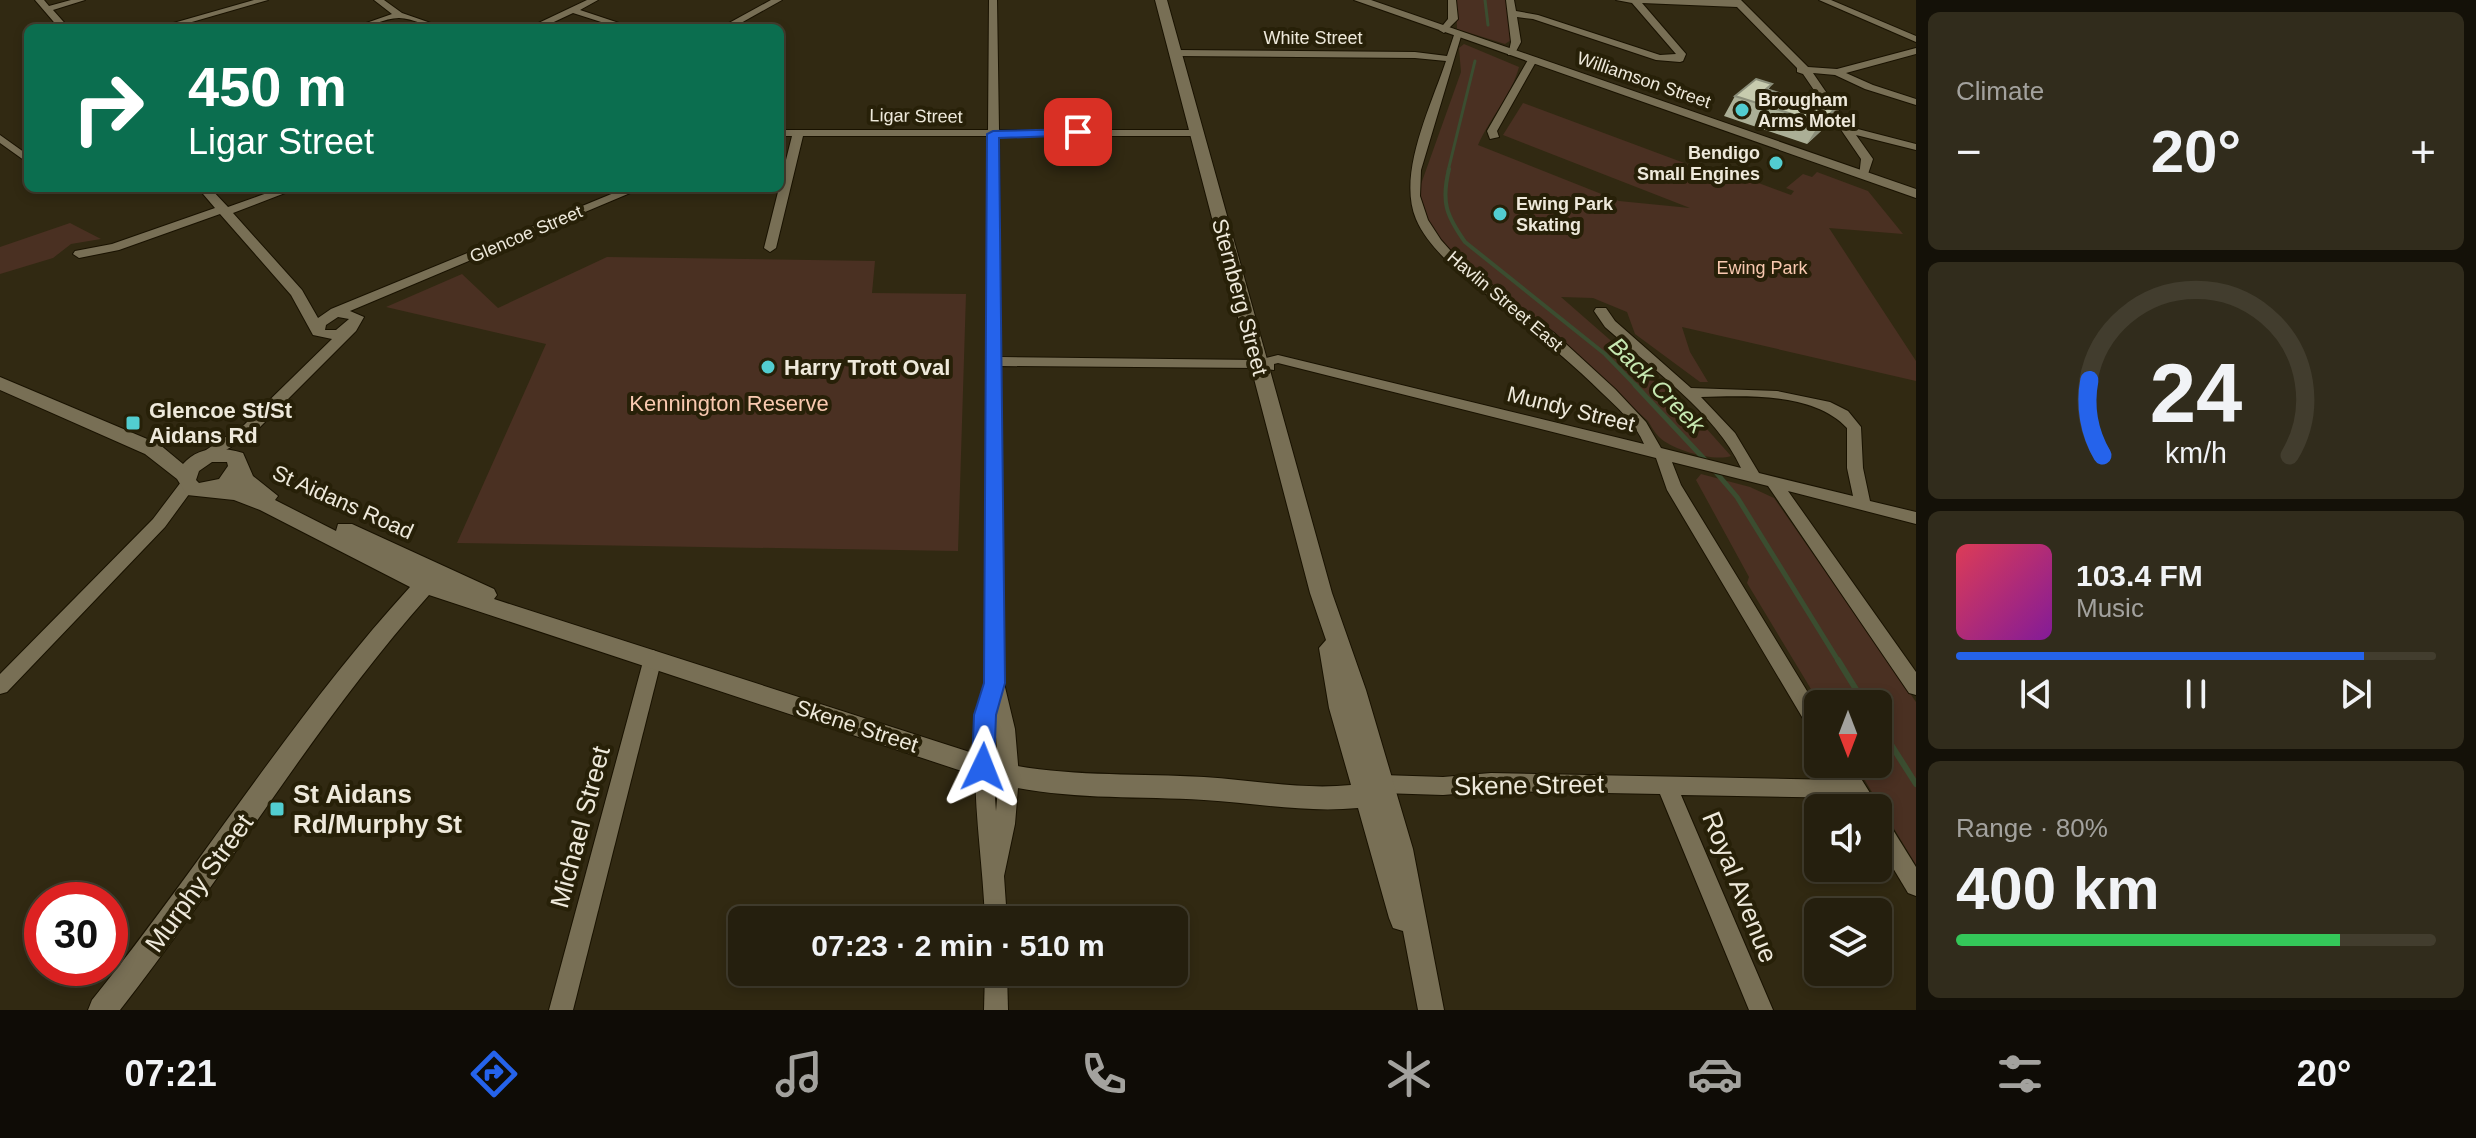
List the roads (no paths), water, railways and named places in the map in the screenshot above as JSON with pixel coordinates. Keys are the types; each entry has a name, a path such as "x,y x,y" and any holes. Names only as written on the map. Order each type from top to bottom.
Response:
{"street":[{"path":"39,0 60,24"},
{"path":"47,9 81,0"},
{"path":"176,24 264,0"},
{"path":"378,0 399,15 427,24"},
{"path":"542,24 594,0"},
{"path":"733,24 778,0"},
{"path":"993,0 995,683 1005,716 1007,775 1005,829 995,874"},
{"name":"Sternberg Street","path":"1161,0 1321,593 1337,689 1373,789 1432,1008"},
{"name":"Williamson Street","path":"1360,0 1916,194"},
{"path":"1444,30 1453,22 1452,0"},
{"path":"1510,0 1516,45 1511,53"},
{"path":"1620,0 1734,2 1801,72 1845,129 1867,159 1863,175"},
{"path":"1512,13 1535,17 1659,58 1678,60 1681,54 1634,0"},
{"path":"1823,0 1916,39"},
{"path":"572,10 616,24"},
{"path":"370,24 399,15"},
{"name":"Havlin Street East","path":"1459,35 1415,170 1413,190 1420,215 1447,254 1547,335 1609,391 1645,433 1658,453 1669,480 1804,703"},
{"path":"1801,72 1834,71 1916,51"},
{"name":"White Street","path":"1175,53 1396,54 1450,59"},
{"path":"1494,137 1492,131 1532,60"},
{"path":"1834,71 1869,87 1916,102"},
{"path":"1845,129 1916,147"},
{"name":"Ligar Street","path":"784,133 1196,133"},
{"path":"784,190 798,133"},
{"path":"0,138 24,157"},
{"path":"208,192 297,293 318,331 333,335 354,322 297,293"},
{"path":"79,254 115,247 280,192"},
{"name":"Glencoe Street","path":"336,312 627,192"},
{"path":"770,248 784,192"},
{"name":"Glencoe Street","path":"209,455 249,429 374,303 416,281"},
{"path":"1601,311 1610,324 1687,393 1746,460 1753,477"},
{"path":"318,331 319,323 336,312"},
{"name":"Glencoe Street","path":"309,367 320,344 318,331"},
{"name":"Mundy Street","path":"995,361 1258,364 1355,378 1916,518"},
{"path":"0,383 152,449 209,455 236,463 232,479 159,523"},
{"path":"1687,393 1767,393 1840,412 1854,427 1855,468 1863,505"},
{"name":"Glencoe Street","path":"236,463 249,429"},
{"path":"152,449 186,481"},
{"path":"0,686 159,523 192,466 209,455"},
{"name":"St Aidans Road","path":"236,463 247,484 257,491 425,575"},
{"name":"St Aidans Road","path":"186,481 194,490 236,493 267,505 425,575"},
{"path":"1773,482 1916,687"},
{"name":"Skene Street","path":"425,575 483,606 567,630 1007,775 1072,785 1373,789 1491,782 1856,789"},
{"name":"Murphy Street","path":"102,1010 180,911 349,675 390,603 425,575"},
{"name":"Michael Street","path":"561,1010 653,658"},
{"path":"995,683 985,715 983,767 986,833 995,874 996,906"},
{"path":"1849,778 1859,794"},
{"name":"Royal Avenue","path":"1667,786 1761,1010"},
{"path":"1892,847 1916,886"},
{"path":"996,986 996,1010"}],"waterway":[{"name":"Back Creek","path":"1485,0 1488,25"},
{"name":"Back Creek","path":"1448,171 1475,61"},
{"name":"Back Creek","path":"1449,169 1445,191 1447,208 1465,242 1605,354 1637,387"},
{"name":"Back Creek","path":"1635,385 1707,462"},
{"name":"Back Creek","path":"1714,470 1737,497 1839,662"},
{"name":"Back Creek","path":"1838,660 1856,690"},
{"name":"Back Creek","path":"1892,746 1916,784"}],"place":[{"name":"Brougham Arms Motel","path":"1742,110"},
{"name":"Bendigo Small Engines","path":"1776,163"},
{"name":"Ewing Park Skating","path":"1500,214"},
{"name":"Harry Trott Oval","path":"768,367"},
{"name":"Glencoe St/St Aidans Rd","path":"133,423"},
{"name":"St Aidans Rd/Murphy St","path":"277,809"}],"park label":[{"name":"Ewing Park","path":"1762,268"},
{"name":"Kennington Reserve","path":"729,403"}]}
